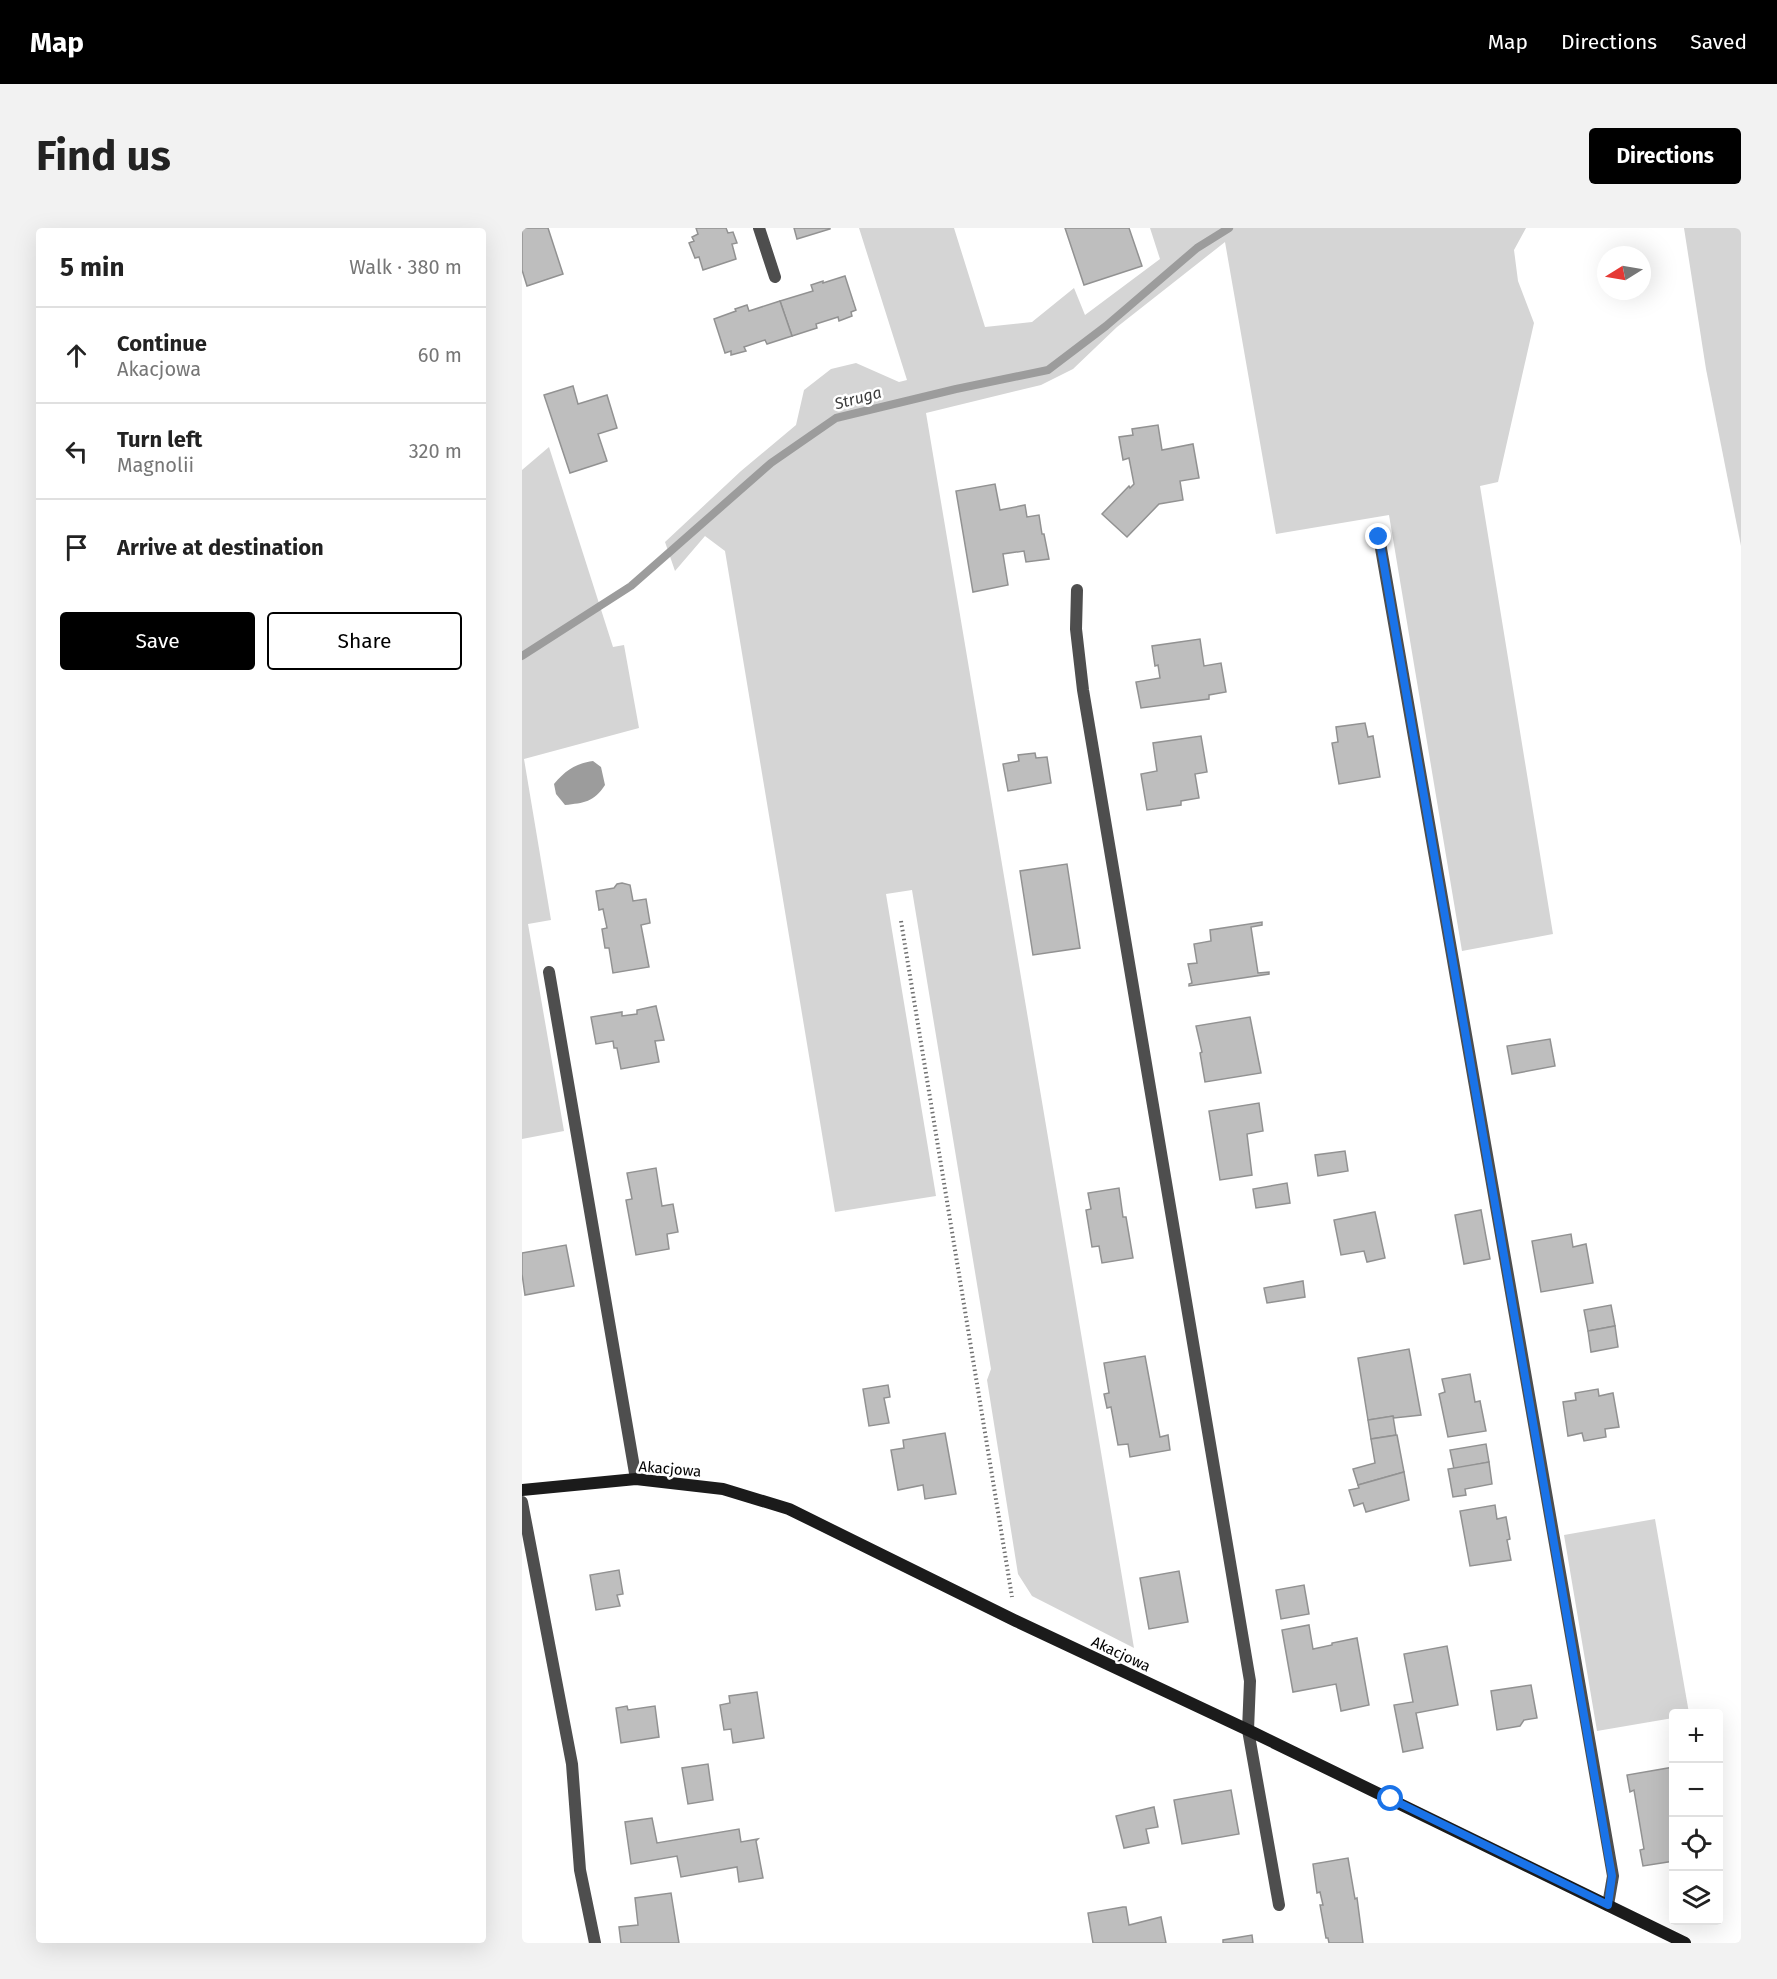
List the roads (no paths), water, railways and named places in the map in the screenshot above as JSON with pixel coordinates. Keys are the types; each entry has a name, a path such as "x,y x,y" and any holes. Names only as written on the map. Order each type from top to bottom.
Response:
{"street":[{"path":"759,228 775,277"},
{"path":"1379,537 1611,1864 1612,1876 1608,1905"},
{"path":"1077,590 1076,629 1083,690 1250,1681 1248,1730 1279,1905"},
{"path":"549,972 636,1479"},
{"name":"Akacjowa","path":"522,1490 636,1479 723,1489 789,1509 1016,1621 1248,1730 1685,1943"},
{"path":"522,1502 572,1764 580,1870 595,1943"}],"waterway":[{"name":"Struga","path":"522,656 631,586 771,463 836,418 1048,370 1106,326 1197,248 1229,228"}]}
